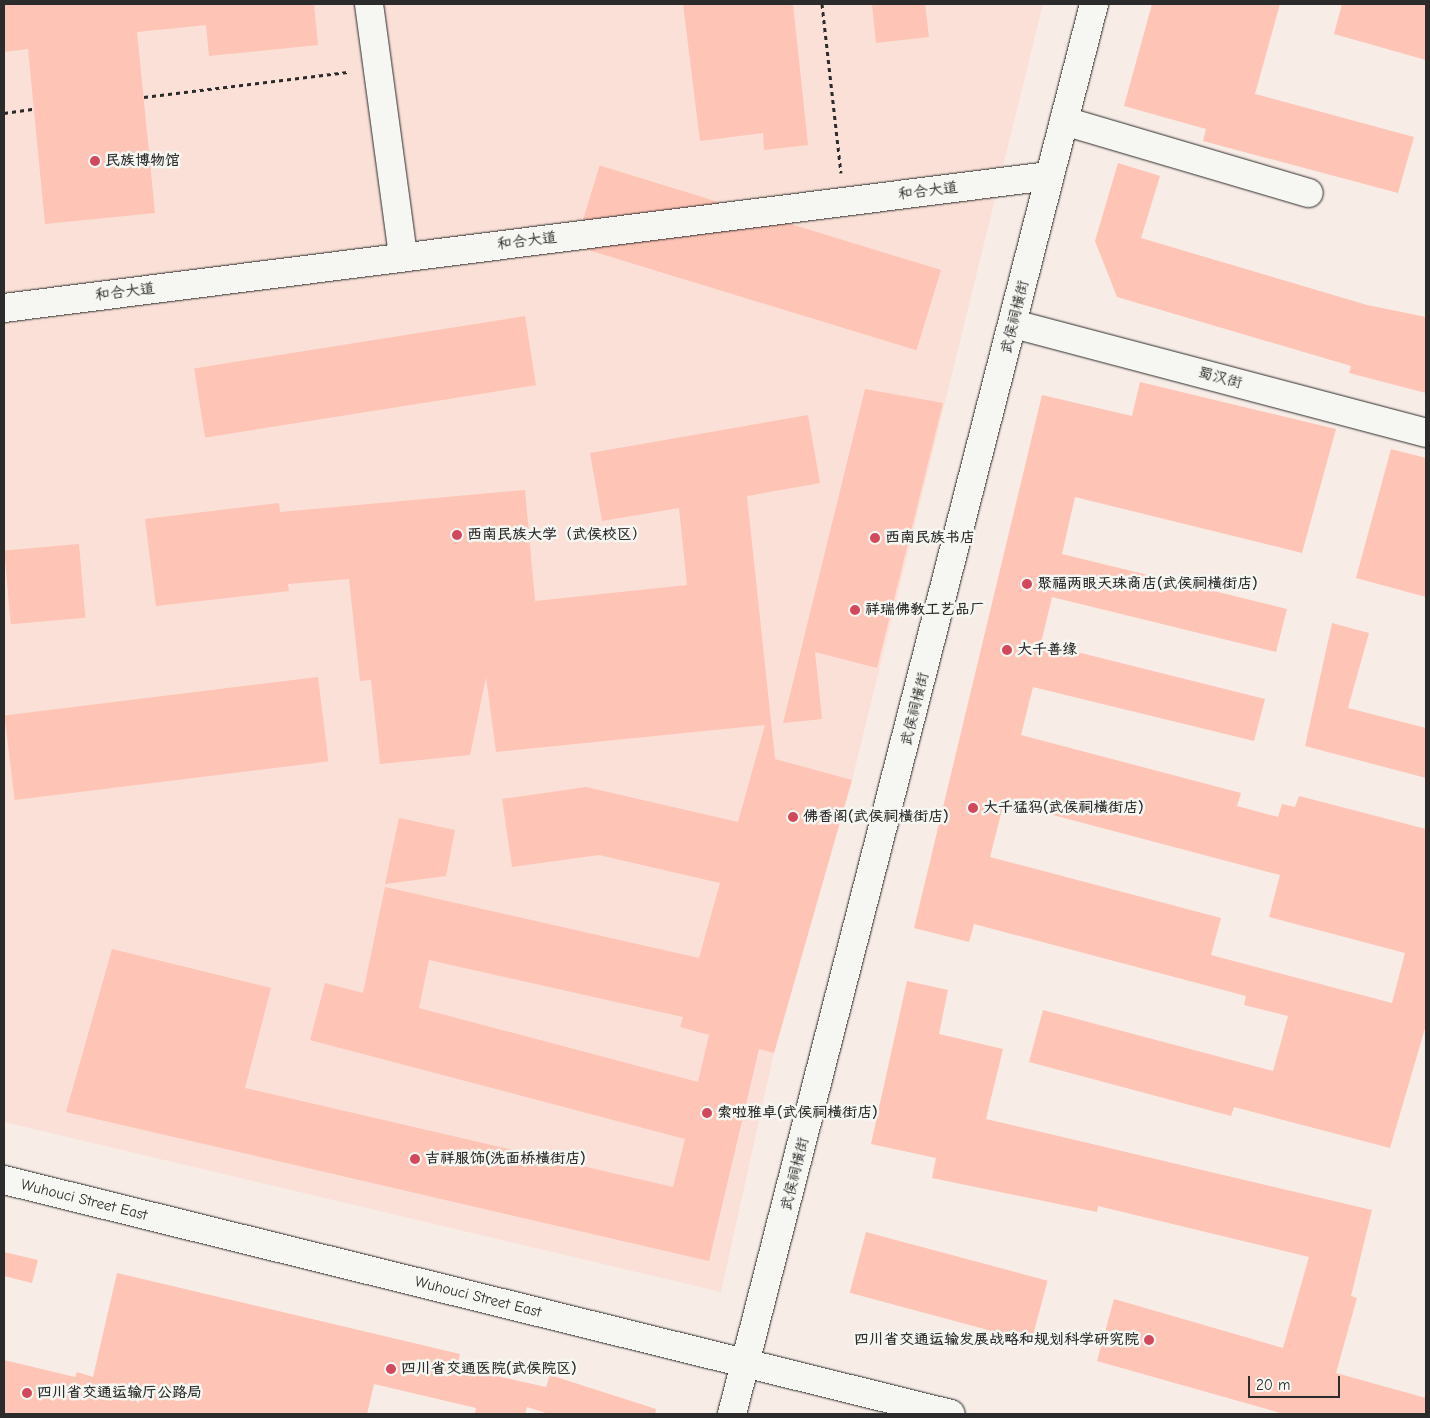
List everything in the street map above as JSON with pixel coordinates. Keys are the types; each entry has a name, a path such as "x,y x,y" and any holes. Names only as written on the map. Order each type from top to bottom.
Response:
{"street":[{"path":"369,4 403,257"},
{"name":"武侯祠横街","path":"732,1414 1014,324 1049,176 1094,4"},
{"path":"1064,121 1310,193"},
{"name":"和合大道","path":"4,308 1049,176"},
{"name":"蜀汉街","path":"1014,324 1426,433"},
{"name":"Wuhouci Street East","path":"4,1180 951,1414"}],"path":[{"path":"822,4 844,201"},
{"path":"144,96 378,68"},
{"path":"4,113 34,109"}],"shaded area":[{"name":"西南民族大学（武侯校区）","path":"4,4 1043,4 852,780 774,1053 721,1292 4,1122"}],"building":[{"name":"民族博物馆","path":"4,4 314,4 318,45 209,56 206,25 137,32 155,213 45,224 28,49 4,52"},
{"path":"683,4 793,4 808,145 764,150 763,133 700,141"},
{"path":"872,4 925,4 929,37 876,43"},
{"path":"1152,4 1280,4 1255,94 1414,137 1398,193 1203,141 1206,129 1124,106"},
{"path":"1342,4 1426,4 1426,60 1334,34"},
{"path":"1118,163 1160,176 1141,238 1367,305 1426,317 1426,393 1349,373 1351,366 1117,297 1095,241"},
{"path":"600,166 941,270 916,350 575,246"},
{"path":"525,316 536,385 205,438 194,368"},
{"path":"1140,382 1336,429 1302,553 1075,497 1062,554 1287,609 1276,652 1052,597 1041,643 1265,699 1254,741 1033,687 1021,735 1241,793 1237,806 1278,817 1282,804 1295,807 1299,796 1426,829 1426,1025 1390,1148 1234,1107 1231,1116 1029,1062 1043,1010 1273,1071 1288,1016 1244,1005 1246,996 974,924 969,942 914,928 1042,395 1132,416","holes":["1004,802 1280,875 1269,917 1405,953 1392,1003 1211,955 1221,918 990,857"]},
{"path":"865,389 943,403 877,668 815,652 822,719 783,723"},
{"path":"808,415 820,483 747,496 775,759 852,780 774,1053 759,1049 709,1261 66,1112 112,949 271,988 245,1088 673,1187 685,1139 310,1040 325,983 363,993 385,887 699,958 720,883 599,855 512,867 502,799 586,787 738,822 765,725 496,752 486,677 470,755 380,764 371,680 360,681 349,579 288,584 289,591 156,606 145,519 279,503 280,512 525,490 535,601 687,585 679,508 602,521 590,453","holes":["429,960 683,1017 680,1027 709,1035 698,1082 419,1008"]},
{"path":"1391,449 1426,458 1426,597 1356,578"},
{"path":"79,544 85,618 11,624 4,551"},
{"path":"1332,623 1369,633 1348,708 1426,728 1426,778 1305,746"},
{"path":"318,677 328,761 15,800 4,716"},
{"path":"399,818 455,830 446,876 385,884"},
{"path":"907,981 948,990 939,1034 1003,1049 986,1119 1372,1210 1351,1296 1357,1298 1336,1373 1426,1398 1426,1414 1284,1414 1097,1361 1114,1299 1283,1348 1309,1257 1098,1206 1097,1212 932,1178 936,1158 871,1144"},
{"path":"866,1232 1048,1281 1031,1342 850,1293"},
{"path":"4,1252 38,1260 32,1283 4,1276"},
{"path":"117,1273 460,1354 457,1367 546,1387 550,1375 656,1409 655,1414 549,1414 527,1407 525,1414 475,1414 476,1408 374,1384 367,1414 4,1414 4,1360 75,1377 77,1372 93,1377"}],"place":[{"name":"民族博物馆","path":"95,161"},
{"name":"西南民族大学（武侯校区）","path":"457,535"},
{"name":"西南民族书店","path":"875,538"},
{"name":"聚福两眼天珠商店(武侯祠横街店)","path":"1027,584"},
{"name":"祥瑞佛教工艺品厂","path":"855,610"},
{"name":"大千善缘","path":"1007,650"},
{"name":"大千猛犸(武侯祠横街店)","path":"973,808"},
{"name":"佛香阁(武侯祠横街店)","path":"793,817"},
{"name":"索啦雅卓(武侯祠横街店)","path":"707,1113"},
{"name":"吉祥服饰(洗面桥横街店)","path":"415,1159"},
{"name":"四川省交通运输发展战略和规划科学研究院","path":"1149,1340"},
{"name":"四川省交通医院(武侯院区)","path":"391,1369"},
{"name":"四川省交通运输厅公路局","path":"27,1393"}]}
